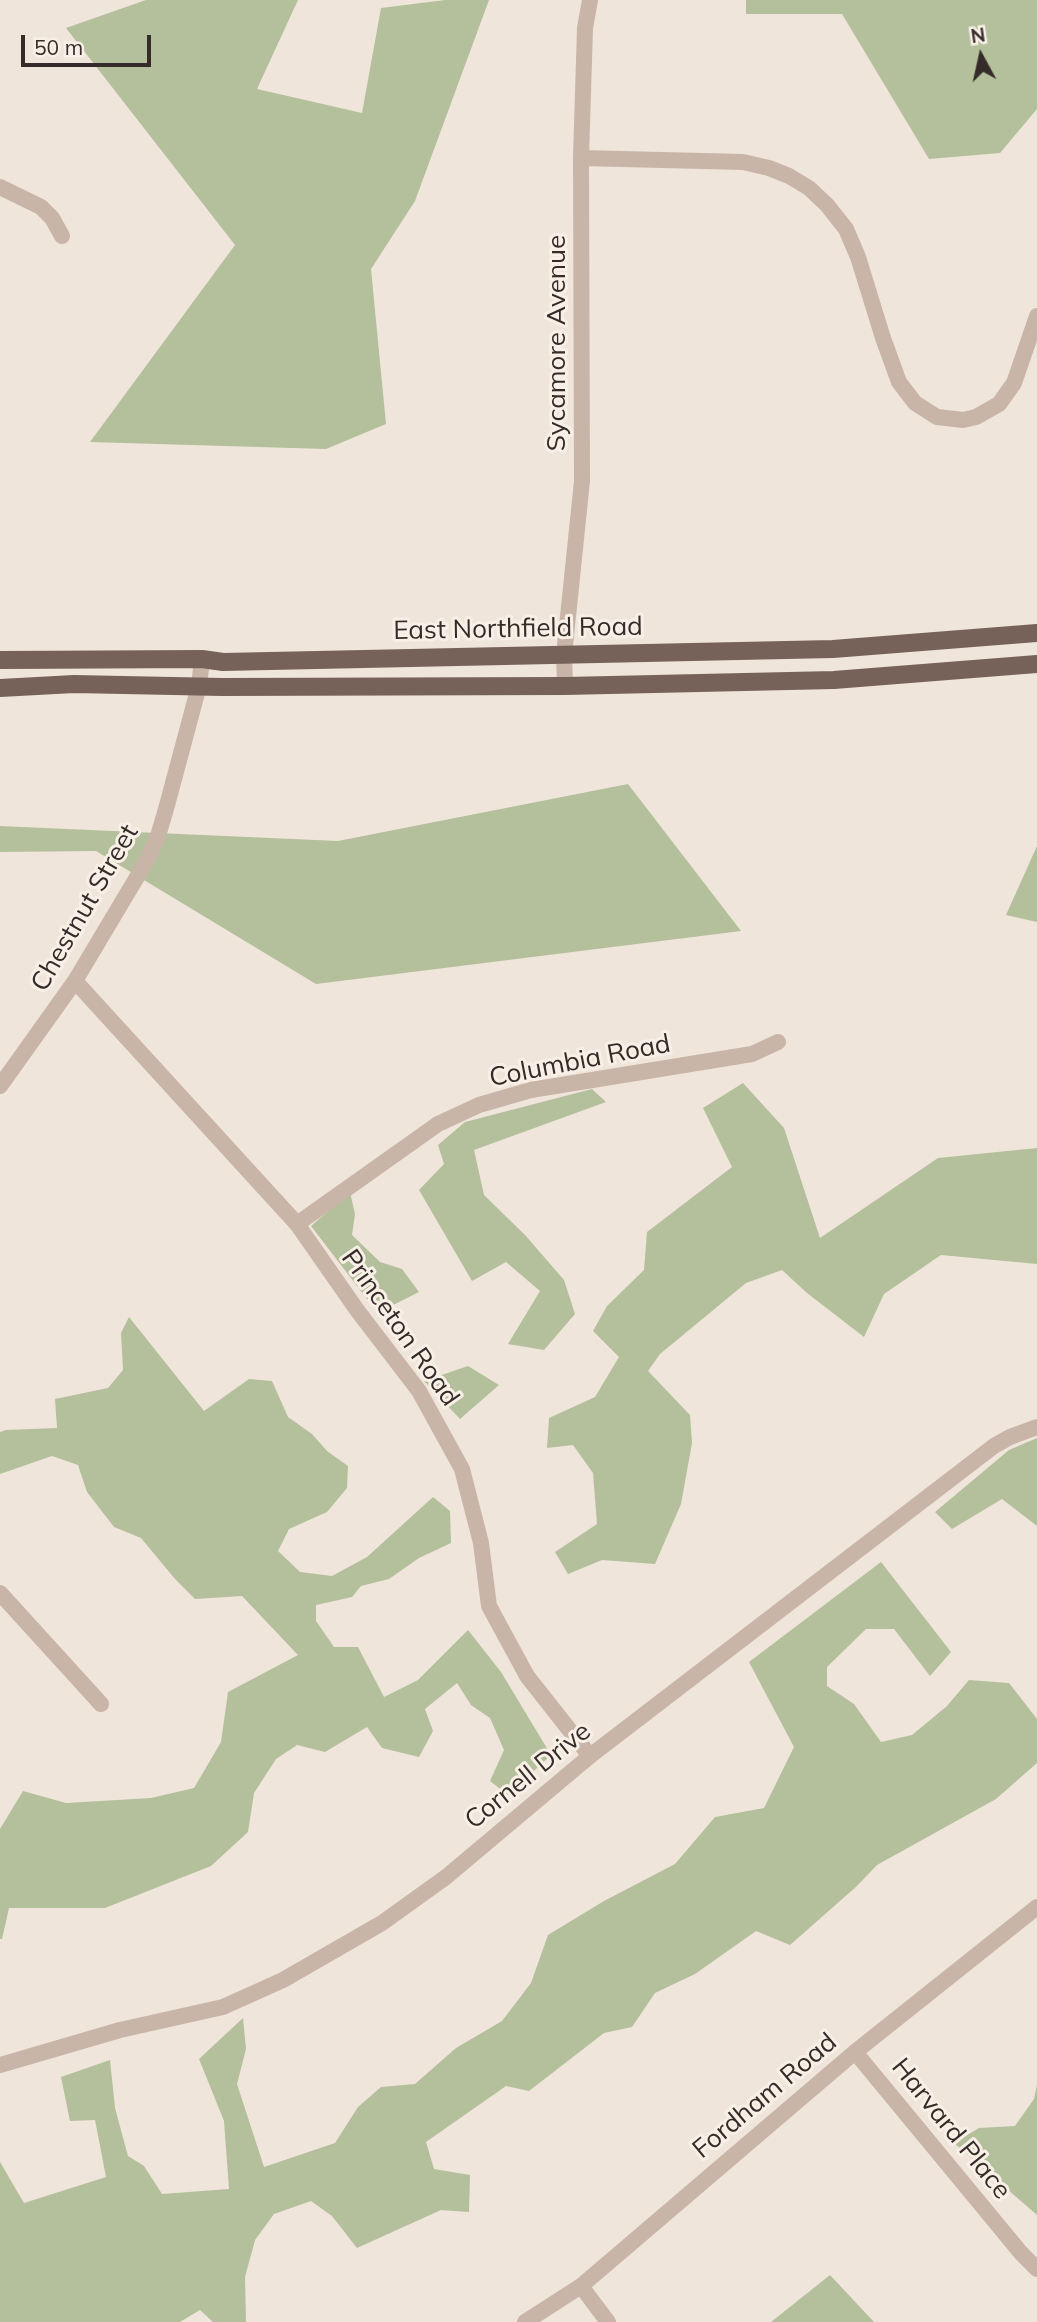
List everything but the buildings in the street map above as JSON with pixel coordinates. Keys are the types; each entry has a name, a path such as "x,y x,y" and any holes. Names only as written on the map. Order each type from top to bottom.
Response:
{"main road":[{"name":"East Northfield Road","path":"0,660 202,659 223,662 833,649 1037,633"},
{"path":"833,649 834,680"},
{"path":"0,688 74,684 565,686 834,680 1037,664"}],"street":[{"name":"Sycamore Avenue","path":"565,686 564,654 582,481 581,158 585,28 590,0"},
{"path":"581,158 743,162 769,168 809,188 846,229 858,257 883,338 906,394 925,411 937,417 950,420 976,417 999,404 1014,383 1037,316"},
{"path":"0,187 41,207 52,218 62,236"},
{"name":"Chestnut Street","path":"0,1086 75,981 132,886 158,836 199,686 202,659"},
{"name":"Princeton Road","path":"75,981 297,1224 357,1310 419,1391 462,1469 481,1543 489,1606 527,1676 590,1756"},
{"name":"Columbia Road","path":"297,1224 439,1124 479,1105 531,1090 752,1054 778,1042"},
{"name":"Cornell Drive","path":"0,2065 120,2030 223,2007 283,1980 382,1923 446,1877 590,1756 994,1446 1037,1427"},
{"path":"0,1593 101,1703"},
{"name":"Fordham Road","path":"525,2322 581,2286 855,2052 1037,1907"},
{"name":"Harvard Place","path":"855,2052 1020,2253 1037,2270"},
{"path":"581,2286 608,2322"}],"green space":[{"path":"146,0 298,0 257,89 362,113 381,8 445,0 489,0 415,201 371,269 386,424 326,449 90,442 235,245 66,28"},
{"path":"746,0 1037,0 1037,109 1000,153 929,159 842,14 746,14"},
{"path":"628,784 741,931 316,984 96,851 0,852 0,826 338,841"},
{"path":"1037,846 1037,922 1006,915"},
{"path":"743,1083 784,1128 820,1238 938,1158 1037,1148 1037,1264 941,1255 884,1294 864,1337 782,1270 746,1283 660,1354 648,1371 690,1415 692,1443 681,1504 655,1564 602,1560 568,1574 555,1552 597,1524 593,1473 573,1445 547,1448 549,1418 595,1397 619,1357 593,1331 607,1306 644,1270 647,1232 732,1167 703,1108"},
{"path":"592,1089 606,1102 474,1150 484,1195 525,1235 564,1280 575,1314 544,1350 508,1344 540,1291 506,1262 472,1281 419,1190 444,1164 438,1145 465,1122"},
{"path":"350,1192 355,1214 352,1235 380,1262 402,1269 419,1292 389,1307 367,1299 311,1226"},
{"path":"129,1317 204,1411 249,1379 272,1381 288,1417 348,1466 347,1488 327,1512 289,1529 278,1551 300,1572 332,1576 367,1557 433,1497 450,1511 451,1543 419,1558 389,1579 361,1586 352,1597 316,1605 316,1621 334,1647 358,1647 384,1697 418,1680 468,1630 501,1672 551,1755 508,1795 490,1781 504,1750 490,1718 471,1705 457,1683 425,1709 433,1731 419,1757 382,1748 367,1727 325,1752 297,1745 276,1759 254,1793 248,1832 211,1866 105,1908 9,1908 0,1939 0,1829 23,1791 66,1803 151,1798 194,1788 221,1742 228,1692 298,1655 242,1596 195,1599 141,1538 114,1527 87,1492 78,1465 52,1456 0,1474 0,1432 57,1428 55,1399 108,1388 123,1370 121,1333"},
{"path":"468,1366 499,1385 460,1419 424,1381"},
{"path":"1037,1438 1037,1526 1002,1499 952,1529 935,1512 1009,1450"},
{"path":"881,1562 951,1652 930,1676 894,1629 866,1629 827,1667 827,1686 854,1704 881,1742 912,1735 947,1706 969,1680 1009,1683 1037,1719 1037,1763 996,1799 877,1865 790,1945 756,1931 695,1974 655,1993 632,2027 604,2033 529,2091 506,2086 426,2142 434,2169 470,2175 469,2212 441,2210 357,2248 332,2216 311,2201 274,2214 255,2240 245,2277 246,2322 213,2322 200,2310 180,2322 0,2322 0,2162 24,2203 106,2177 95,2120 70,2121 61,2077 110,2060 115,2108 128,2156 144,2166 162,2194 229,2189 224,2121 199,2059 243,2018 246,2049 237,2084 264,2167 335,2143 358,2107 381,2087 415,2084 456,2048 502,2021 531,1983 548,1935 604,1901 675,1864 715,1817 764,1808 794,1747 749,1662"},
{"path":"1037,2085 1037,2215 954,2143 979,2128 1015,2126 1034,2099"},
{"path":"830,2275 874,2322 771,2322"}]}
